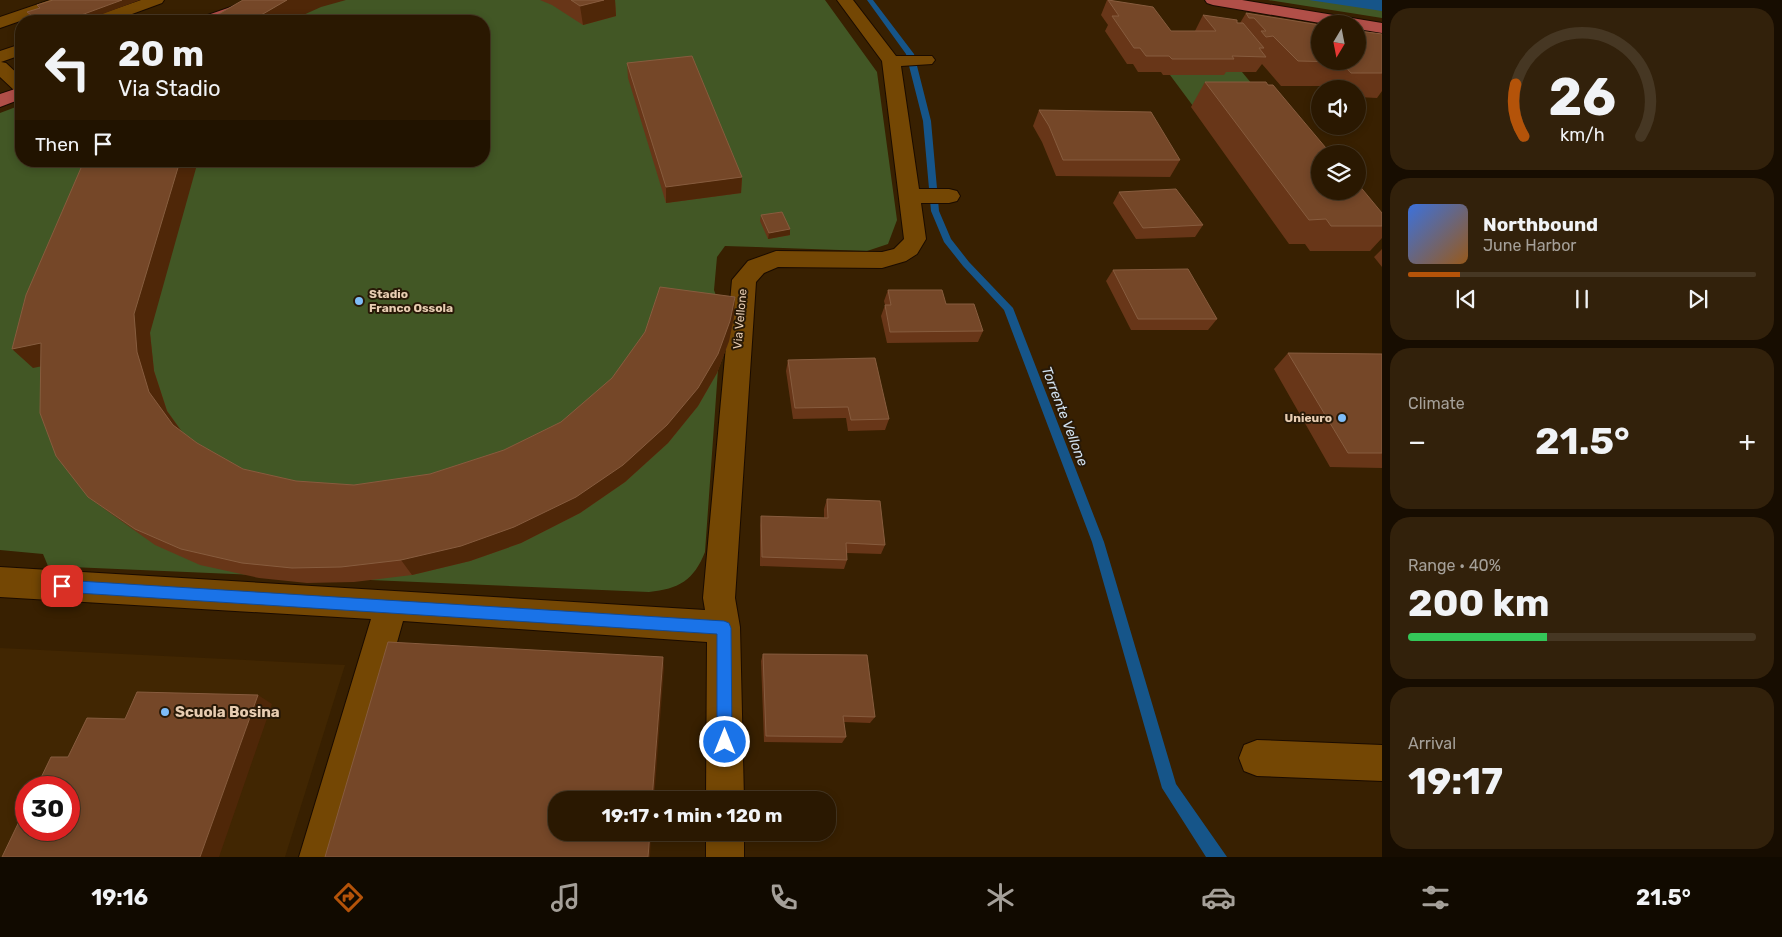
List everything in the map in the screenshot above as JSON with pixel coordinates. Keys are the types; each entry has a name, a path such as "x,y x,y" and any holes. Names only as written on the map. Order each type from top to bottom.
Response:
{"main road":[{"path":"225,15 266,0"},
{"path":"1213,0 1382,28"},
{"path":"0,101 15,95"}],"street":[{"path":"23,15 66,0"},
{"path":"115,15 156,0"},
{"name":"Via Vellone","path":"725,791 724,628 719,598 744,280 756,267 776,259 882,260 898,257 911,248 915,239 890,61 845,0"},
{"path":"0,23 15,18"},
{"path":"0,57 15,51"},
{"path":"890,61 926,60"},
{"path":"0,67 15,81"},
{"path":"908,196 949,196"},
{"path":"0,582 391,605 724,628"},
{"path":"318,857 391,605"},
{"path":"1257,758 1382,763"},
{"path":"725,841 725,857"}],"shaded area":[{"name":"Scuola Bosina","path":"0,648 345,665 285,857 0,857"}],"green space":[{"name":"Stadio Franco Ossola","path":"287,0 825,0 877,72 897,220 888,244 867,251 725,246 717,257 714,290 722,313 705,552 696,570 684,581 660,591 649,592 48,566 43,554 0,550 0,113 15,107 15,167 490,167 490,15 253,15"},
{"path":"1268,0 1382,0 1382,18"},
{"path":"1242,72 1267,102 1232,106 1193,106 1170,75"}],"water":[{"path":"1309,0 1382,0 1382,11"}],"building":[{"path":"53,0 122,0 81,15 31,15 27,12 40,8 37,5"},
{"path":"243,0 287,0 261,15 217,15"},
{"path":"571,0 604,0 580,6"},
{"path":"1108,0 1153,7 1171,31 1216,31 1203,15 1237,20 1237,23 1243,23 1264,48 1259,48 1266,57 1232,56 1234,59 1172,59 1169,56 1146,56 1140,48 1134,48 1112,16 1119,16"},
{"path":"1246,13 1311,24 1311,61 1298,61 1273,36 1266,37 1261,31 1266,31 1254,18 1249,18"},
{"path":"1366,32 1382,34 1382,73 1351,73 1348,70 1366,70"},
{"path":"692,56 742,177 666,187 627,63"},
{"path":"1205,82 1266,82 1268,85 1273,85 1311,130 1311,135 1315,135 1323,145 1311,145 1311,200 1366,200 1366,194 1382,213 1382,226 1331,226 1326,219 1309,220"},
{"path":"1039,110 1151,112 1180,160 1063,160 1049,126"},
{"path":"81,167 178,167 134,314 137,352 149,392 173,425 197,443 243,469 296,481 354,485 430,474 504,450 561,422 612,378 645,332 660,287 735,297 730,321 718,354 698,388 667,425 623,465 576,497 514,527 461,546 401,560 341,567 292,568 242,563 181,549 135,529 88,497 56,456 40,413 41,343 12,349 26,295"},
{"path":"1176,189 1203,225 1143,228 1119,192"},
{"path":"782,212 790,229 769,233 761,215"},
{"path":"1188,269 1217,319 1138,319 1113,270"},
{"path":"888,290 942,290 946,304 974,304 983,331 890,332 885,305 891,305"},
{"name":"Unieuro","path":"1288,353 1382,354 1382,453 1348,453"},
{"path":"875,358 889,419 851,420 848,407 795,408 788,360"},
{"path":"827,499 880,501 885,545 846,543 847,560 762,557 761,516 828,518"},
{"path":"388,642 663,657 653,791 548,791 548,841 649,841 648,857 325,857"},
{"path":"763,654 867,655 875,717 843,716 846,737 766,736"},
{"path":"137,692 258,695 200,857 2,857 15,830 15,841 80,841 80,776 42,776 51,757 68,757 87,718 125,719"}],"waterway":[{"name":"Torrente Vellone","path":"870,0 910,54 927,121 935,211 947,240 966,264 1008,308 1098,542 1170,788 1212,851 1219,857"}],"place":[{"name":"Stadio Franco Ossola","path":"359,301"},
{"name":"Unieuro","path":"1342,418"},
{"name":"Scuola Bosina","path":"165,712"}],"route":[{"path":"62,586 391,605 724,628 725,742"}]}
